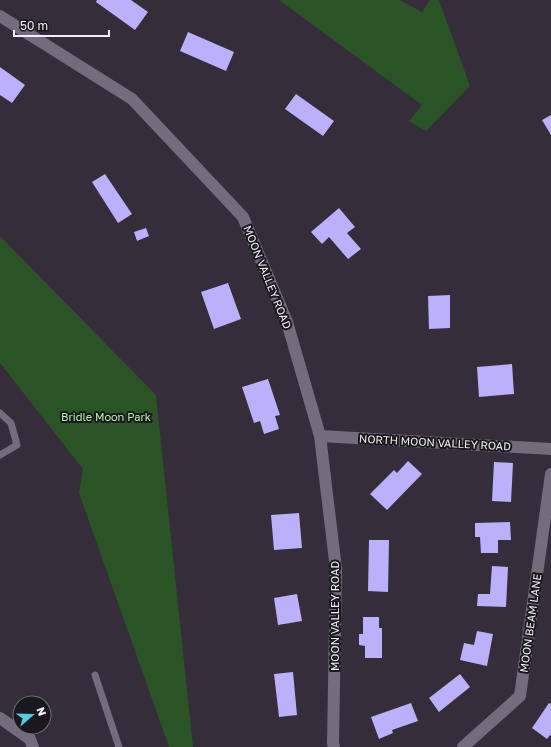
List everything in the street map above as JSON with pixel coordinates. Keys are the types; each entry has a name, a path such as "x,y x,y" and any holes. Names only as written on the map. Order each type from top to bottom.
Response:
{"street":[{"name":"MOON VALLEY ROAD","path":"0,16 132,99 243,217 288,322 320,436 336,569 334,747"},
{"name":"NORTH MOON VALLEY ROAD","path":"320,436 551,449"},
{"name":"MOON BEAM LANE","path":"463,747 520,696 551,474"},
{"path":"0,718 30,739 33,747"}],"lane":[{"path":"0,413 11,423 17,444 0,455"},
{"path":"95,675 119,747"}],"green space":[{"path":"279,0 400,0 422,12 430,0 439,0 470,86 426,131 409,121 422,105"},
{"name":"Bridle Moon Park","path":"0,236 156,395 193,747 169,747 79,493 83,469 0,363"}],"building":[{"path":"97,0 131,0 148,12 135,30 96,2"},
{"path":"188,32 234,52 226,71 180,51"},
{"path":"0,67 25,85 12,103 0,95"},
{"path":"296,94 334,121 323,136 285,109"},
{"path":"551,115 551,135 542,120"},
{"path":"105,174 132,214 118,223 92,182"},
{"path":"339,208 355,227 347,233 361,249 348,259 329,237 322,244 311,232"},
{"path":"146,228 149,236 137,241 134,232"},
{"path":"228,283 241,319 214,329 201,292"},
{"path":"450,295 450,328 429,329 428,296"},
{"path":"512,364 514,394 479,397 477,367"},
{"path":"268,379 280,415 275,416 279,429 264,434 260,421 254,423 242,387"},
{"path":"408,461 422,474 387,510 370,494 394,470 397,473"},
{"path":"494,462 513,463 511,502 492,501"},
{"path":"299,513 302,548 274,550 271,515"},
{"path":"510,522 511,540 498,540 498,553 481,553 480,537 475,537 475,523"},
{"path":"369,540 389,540 388,592 368,591"},
{"path":"492,566 508,567 506,607 477,606 478,594 490,594"},
{"path":"297,594 302,621 278,625 274,598"},
{"path":"363,617 379,617 379,628 382,628 382,658 365,658 365,646 359,645 359,634 363,634"},
{"path":"477,631 493,634 487,666 460,660 464,643 474,645"},
{"path":"293,672 297,715 279,717 274,674"},
{"path":"460,674 470,687 439,712 429,698"},
{"path":"411,703 418,721 392,730 393,733 379,739 371,717"},
{"path":"549,703 551,704 551,736 550,735 547,739 532,728"}]}
